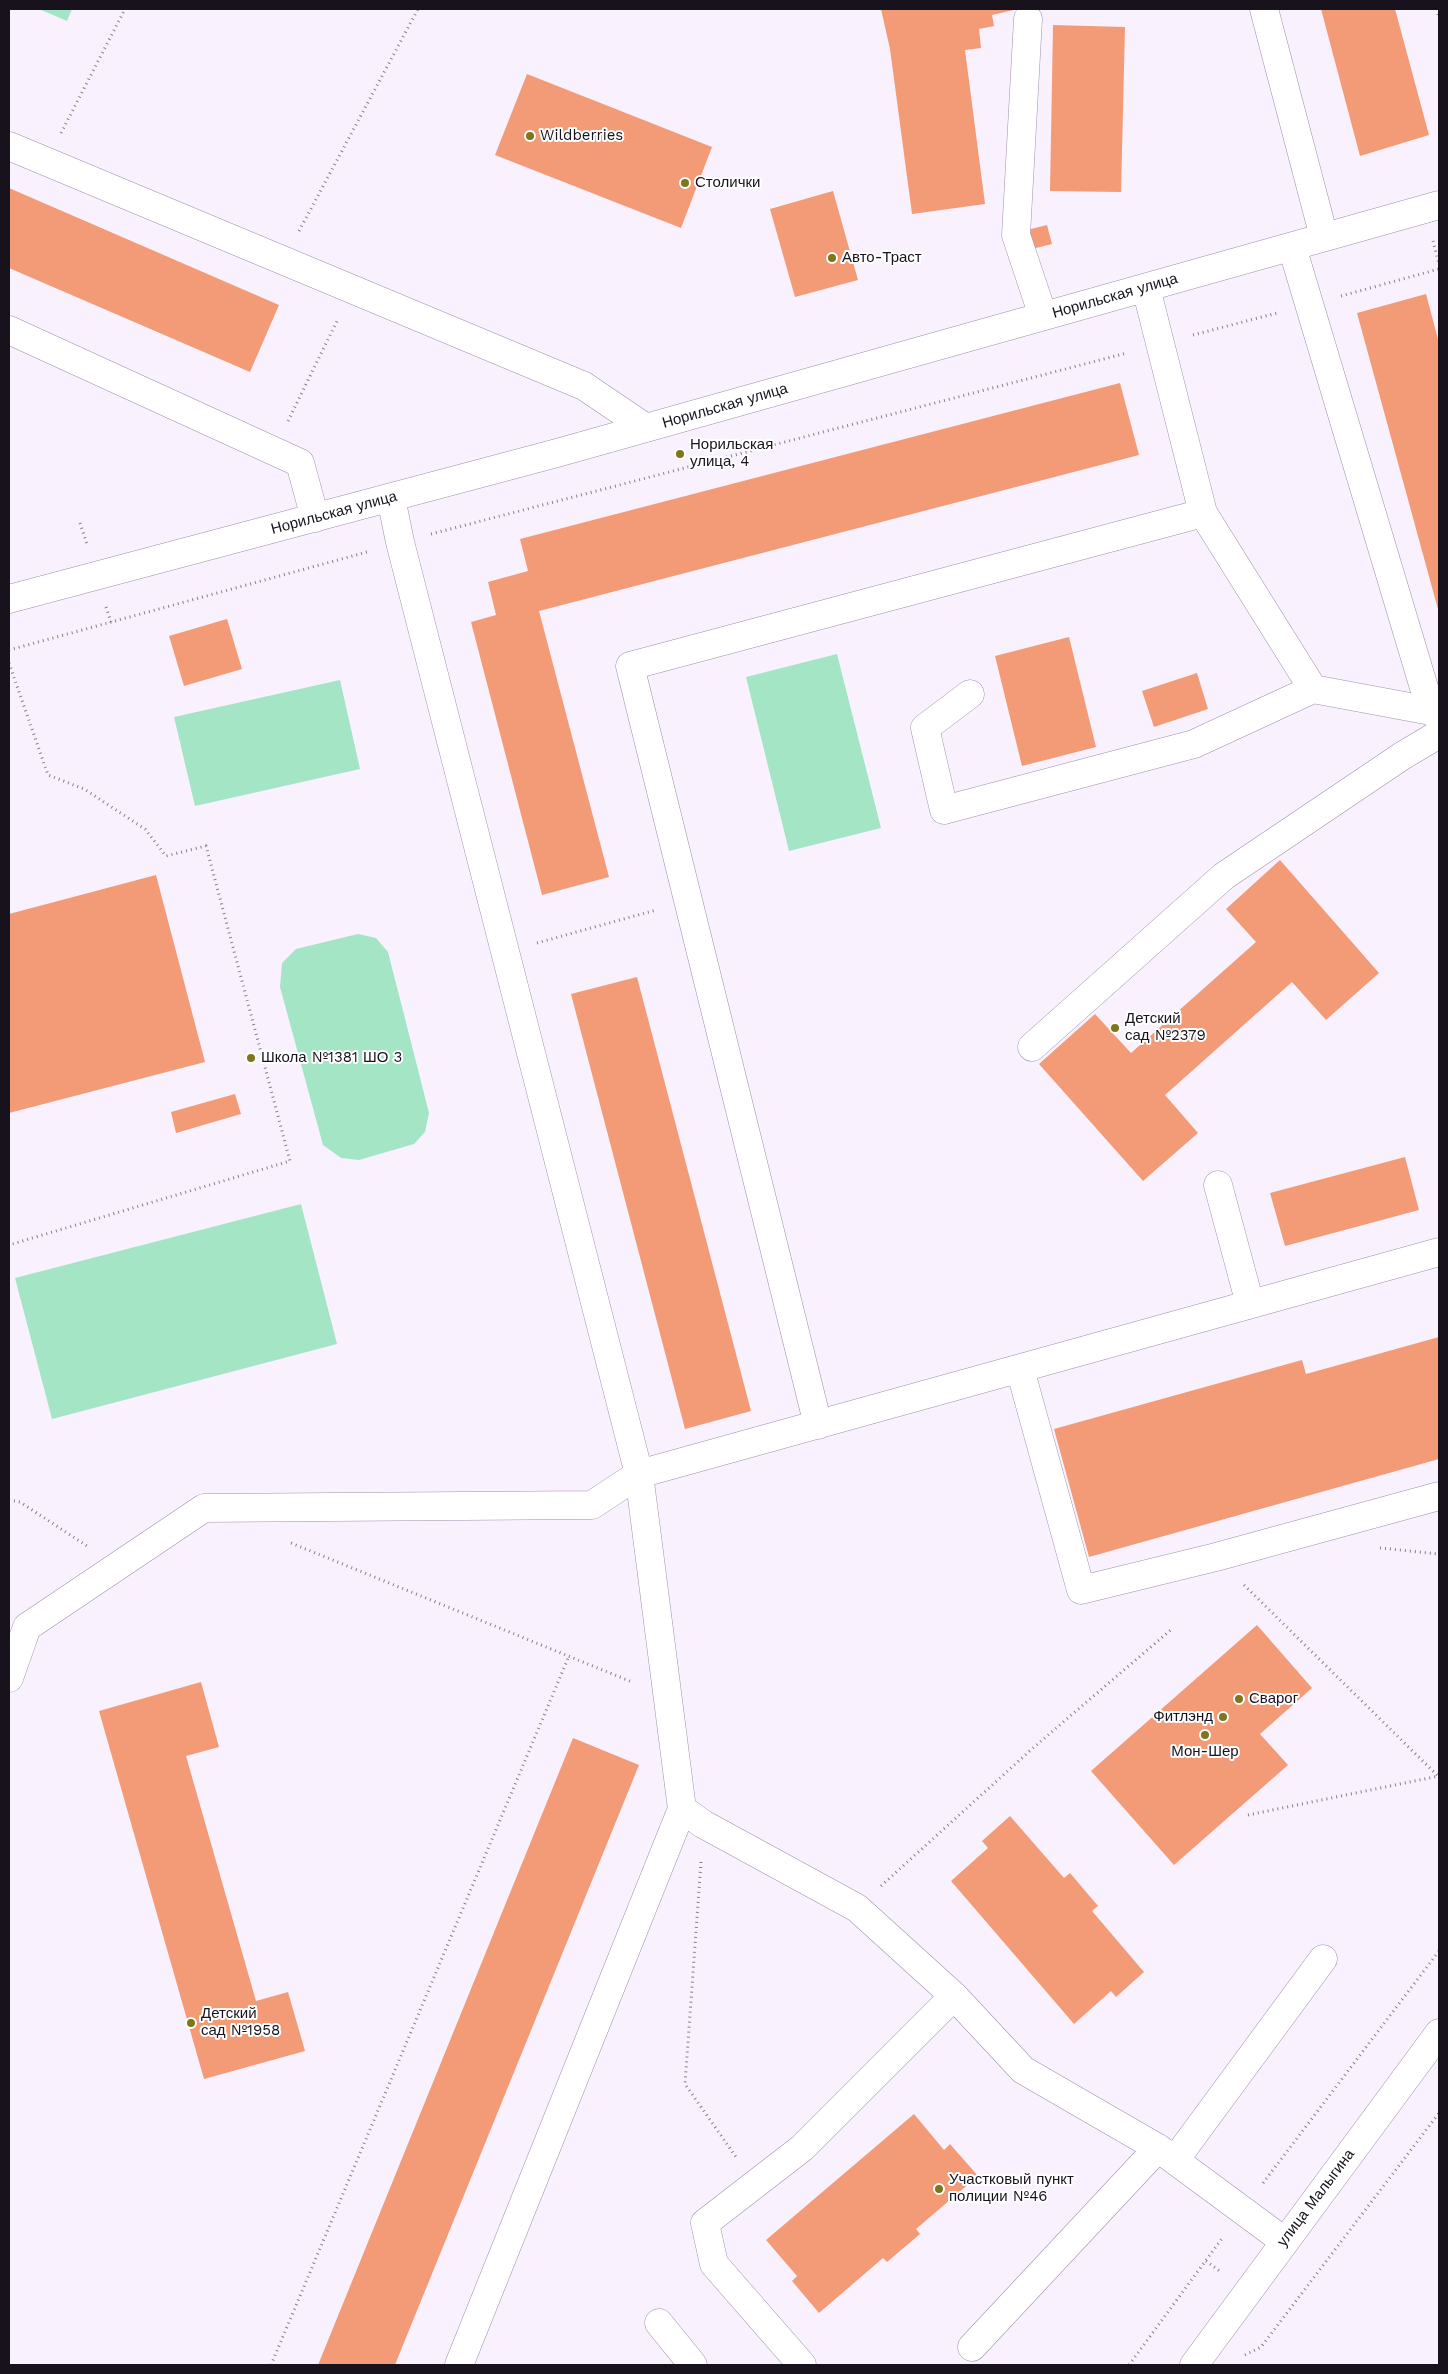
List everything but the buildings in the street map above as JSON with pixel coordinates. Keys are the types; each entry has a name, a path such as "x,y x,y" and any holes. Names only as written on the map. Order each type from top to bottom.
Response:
{"street":[{"path":"1264,9 1324,238"},
{"path":"1028,19 1016,234 1043,316"},
{"path":"9,146 584,386 646,428"},
{"name":"Норильская улица","path":"9,599 646,428 1439,205"},
{"path":"1292,247 1436,721"},
{"path":"1146,288 1203,513 1312,689"},
{"path":"9,330 300,462 315,518"},
{"path":"391,498 400,542 639,1474 668,1696 692,1816 459,2365"},
{"path":"818,1425 630,666 1203,513"},
{"path":"970,694 926,728 944,810 1194,744 1312,689 1436,721"},
{"path":"1032,1047 1224,876 1394,761 1436,721"},
{"path":"1218,1185 1250,1304"},
{"path":"9,1678 18,1622 118,1566 204,1508 592,1505 639,1474 1439,1252"},
{"path":"1020,1369 1081,1590 1216,1557 1439,1496"},
{"path":"692,1816 857,1908 954,1996 1022,2070 1167,2154 1284,2241"},
{"path":"972,2347 1167,2154 1323,1960"},
{"path":"802,2365 714,2264 705,2223 802,2148 954,1996"},
{"name":"улица Малыгина","path":"1194,2365 1439,2033"},
{"path":"659,2323 693,2365"}],"path":[{"path":"46,162 125,9"},
{"path":"283,260 418,9"},
{"path":"1437,9 1439,19"},
{"path":"9,650 400,542 1309,305 1439,269"},
{"path":"274,450 352,290"},
{"path":"9,663 48,775 84,789 145,829 166,856 206,846 290,1160 9,1245"},
{"path":"505,952 688,902"},
{"path":"9,1500 20,1502 118,1566"},
{"path":"286,1541 668,1696"},
{"path":"1216,1557 1439,1776"},
{"path":"857,1908 1033,1748 1173,1628"},
{"path":"271,2365 569,1656"},
{"path":"1248,1815 1439,1776"},
{"path":"692,1816 685,2084 755,2184"},
{"path":"1129,2365 1242,2210 1439,1950"},
{"path":"1243,2356 1261,2347 1439,2113"},
{"path":"1206,2261 1226,2276"}],"green space":[{"path":"39,9 72,9 67,21"},
{"path":"837,654 881,828 789,851 746,677"},
{"path":"340,680 360,769 195,806 174,717"},
{"path":"358,934 376,938 388,952 429,1113 425,1132 414,1144 359,1160 341,1158 323,1145 280,987 282,963 296,949"},
{"path":"301,1204 337,1344 52,1419 15,1278"}],"place":[{"name":"Wildberries","path":"530,136"},
{"name":"Столички","path":"685,183"},
{"name":"Авто-Траст","path":"832,258"},
{"name":"Норильская улица, 4","path":"680,454"},
{"name":"Детский сад №2379","path":"1115,1028"},
{"name":"Школа №1381 ШО 3","path":"251,1058"},
{"name":"Сварог","path":"1239,1699"},
{"name":"Фитлэнд","path":"1223,1717"},
{"name":"Мон-Шер","path":"1205,1735"},
{"name":"Детский сад №1958","path":"191,2023"},
{"name":"Участковый пункт полиции №46","path":"939,2189"}]}
